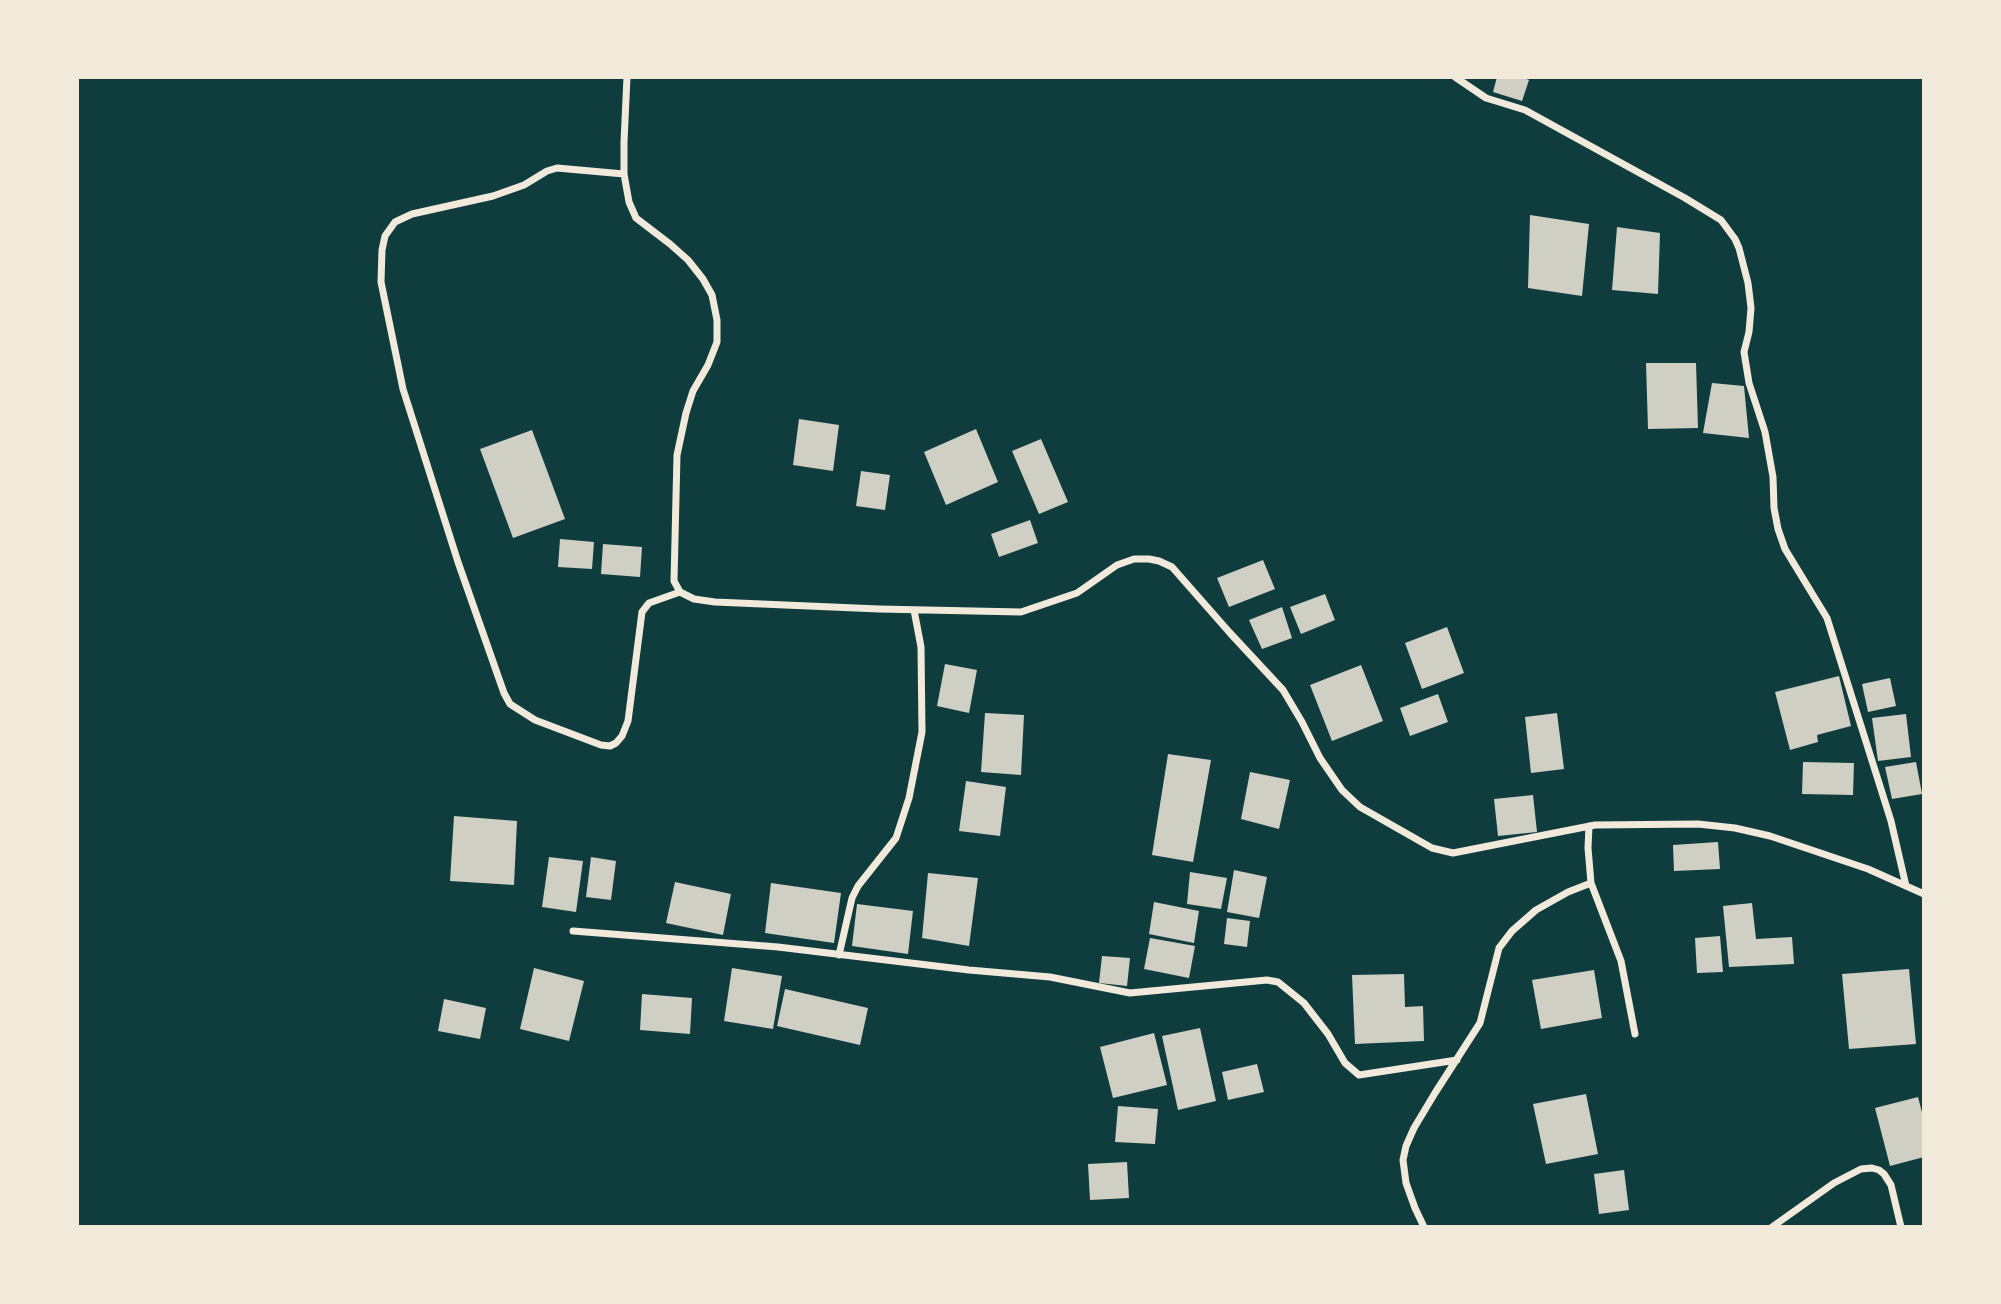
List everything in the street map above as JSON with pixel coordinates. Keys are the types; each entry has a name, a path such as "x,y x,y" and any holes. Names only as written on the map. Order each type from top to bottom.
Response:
{"street":[{"path":"627,77 624,174 629,202 636,218 688,260 703,279 712,295 717,320 717,342 693,391 677,454 674,580 680,592 715,602 1021,612 1077,593 1117,565 1134,559 1159,561 1172,567 1283,690 1303,722 1320,758 1342,790 1360,807 1432,848 1453,853 1589,826 1698,824 1735,828 1770,836 1868,869 1924,894"},
{"path":"1455,77 1486,98 1525,110 1685,198 1721,220 1735,239 1748,283 1751,308 1744,352 1749,383 1765,432 1778,529 1785,550 1828,618 1891,821 1906,886"},
{"path":"624,174 557,168 547,171 524,186 493,196 411,214 396,222 385,236 382,282 403,389 458,562 503,694 510,704 534,720 590,741 610,746 616,743 628,722 642,612 649,603 680,592"},
{"path":"839,955 852,898 858,886 895,838 909,799 922,732 920,647 914,610"},
{"path":"1589,826 1591,883 1621,961 1635,1034"},
{"path":"1424,1227 1406,1183 1403,1160 1406,1146 1413,1128 1480,1023 1499,948 1512,930 1535,910 1591,883"},
{"path":"573,930 778,947 970,971 1050,977 1130,993 1267,980 1278,982 1304,1003 1328,1034 1345,1063 1359,1075 1457,1060"},
{"path":"1772,1227 1834,1183 1861,1169 1872,1168 1884,1174 1891,1185 1901,1227"}],"building":[{"path":"1497,77 1521,77 1529,80 1522,101 1493,92"},
{"path":"1530,215 1589,224 1582,296 1528,288"},
{"path":"1617,227 1660,233 1658,294 1612,290"},
{"path":"1646,363 1696,363 1698,428 1648,429"},
{"path":"1712,383 1744,386 1749,438 1703,433"},
{"path":"799,419 839,425 833,471 793,465"},
{"path":"976,429 998,482 946,505 924,452"},
{"path":"532,430 565,519 513,538 480,449"},
{"path":"1041,439 1068,502 1039,514 1012,451"},
{"path":"861,471 890,475 885,510 856,506"},
{"path":"1030,520 1038,543 999,557 991,534"},
{"path":"560,539 594,542 592,569 558,567"},
{"path":"603,544 642,547 640,577 601,574"},
{"path":"1263,560 1275,589 1229,607 1217,578"},
{"path":"1325,594 1335,620 1301,634 1290,607"},
{"path":"1282,607 1292,638 1262,649 1249,620"},
{"path":"1447,627 1464,673 1422,689 1405,643"},
{"path":"945,664 977,670 969,713 937,706"},
{"path":"1361,665 1383,721 1332,741 1310,685"},
{"path":"1839,676 1851,726 1817,735 1818,742 1790,750 1775,692"},
{"path":"1890,678 1896,706 1868,712 1862,684"},
{"path":"1438,694 1448,722 1410,736 1400,708"},
{"path":"985,713 1024,715 1021,775 981,772"},
{"path":"1557,713 1564,769 1531,773 1525,717"},
{"path":"1906,714 1911,757 1878,761 1872,718"},
{"path":"1168,754 1211,760 1193,862 1152,855"},
{"path":"1803,762 1854,763 1853,795 1802,794"},
{"path":"1916,762 1922,794 1892,799 1885,767"},
{"path":"1250,772 1290,780 1279,829 1241,819"},
{"path":"966,781 1006,787 1000,836 959,831"},
{"path":"1533,795 1537,832 1498,836 1494,799"},
{"path":"454,816 517,821 514,885 450,881"},
{"path":"1718,842 1720,869 1674,871 1673,845"},
{"path":"549,857 583,861 576,912 542,907"},
{"path":"591,857 616,861 611,900 586,897"},
{"path":"1234,870 1267,877 1259,918 1227,912"},
{"path":"1190,872 1227,878 1221,909 1187,904"},
{"path":"928,873 978,878 969,946 922,938"},
{"path":"675,882 731,894 723,935 666,923"},
{"path":"771,883 841,893 834,943 765,933"},
{"path":"1154,902 1199,911 1194,943 1149,934"},
{"path":"1752,903 1756,939 1792,937 1794,964 1729,967 1723,906"},
{"path":"857,904 913,911 908,954 852,946"},
{"path":"1227,918 1250,921 1247,947 1224,944"},
{"path":"1720,936 1723,972 1697,973 1695,938"},
{"path":"1150,938 1195,946 1189,978 1144,969"},
{"path":"1102,956 1130,958 1127,986 1099,983"},
{"path":"534,968 584,981 569,1041 520,1029"},
{"path":"732,968 782,976 773,1029 724,1021"},
{"path":"1909,969 1916,1044 1849,1049 1842,974"},
{"path":"1594,970 1602,1018 1541,1029 1532,980"},
{"path":"1404,974 1405,1007 1423,1006 1424,1041 1355,1044 1352,975"},
{"path":"785,989 868,1008 860,1045 777,1026"},
{"path":"642,994 692,998 690,1034 640,1030"},
{"path":"444,999 486,1008 480,1039 438,1031"},
{"path":"1200,1028 1216,1101 1178,1110 1162,1036"},
{"path":"1154,1033 1167,1085 1113,1098 1100,1047"},
{"path":"1257,1064 1264,1092 1228,1100 1222,1072"},
{"path":"1586,1094 1598,1154 1546,1164 1533,1104"},
{"path":"1918,1097 1924,1120 1924,1157 1890,1166 1875,1108"},
{"path":"1118,1106 1158,1109 1155,1144 1115,1142"},
{"path":"1127,1162 1129,1198 1090,1200 1088,1164"},
{"path":"1624,1170 1629,1210 1599,1214 1594,1174"}]}
